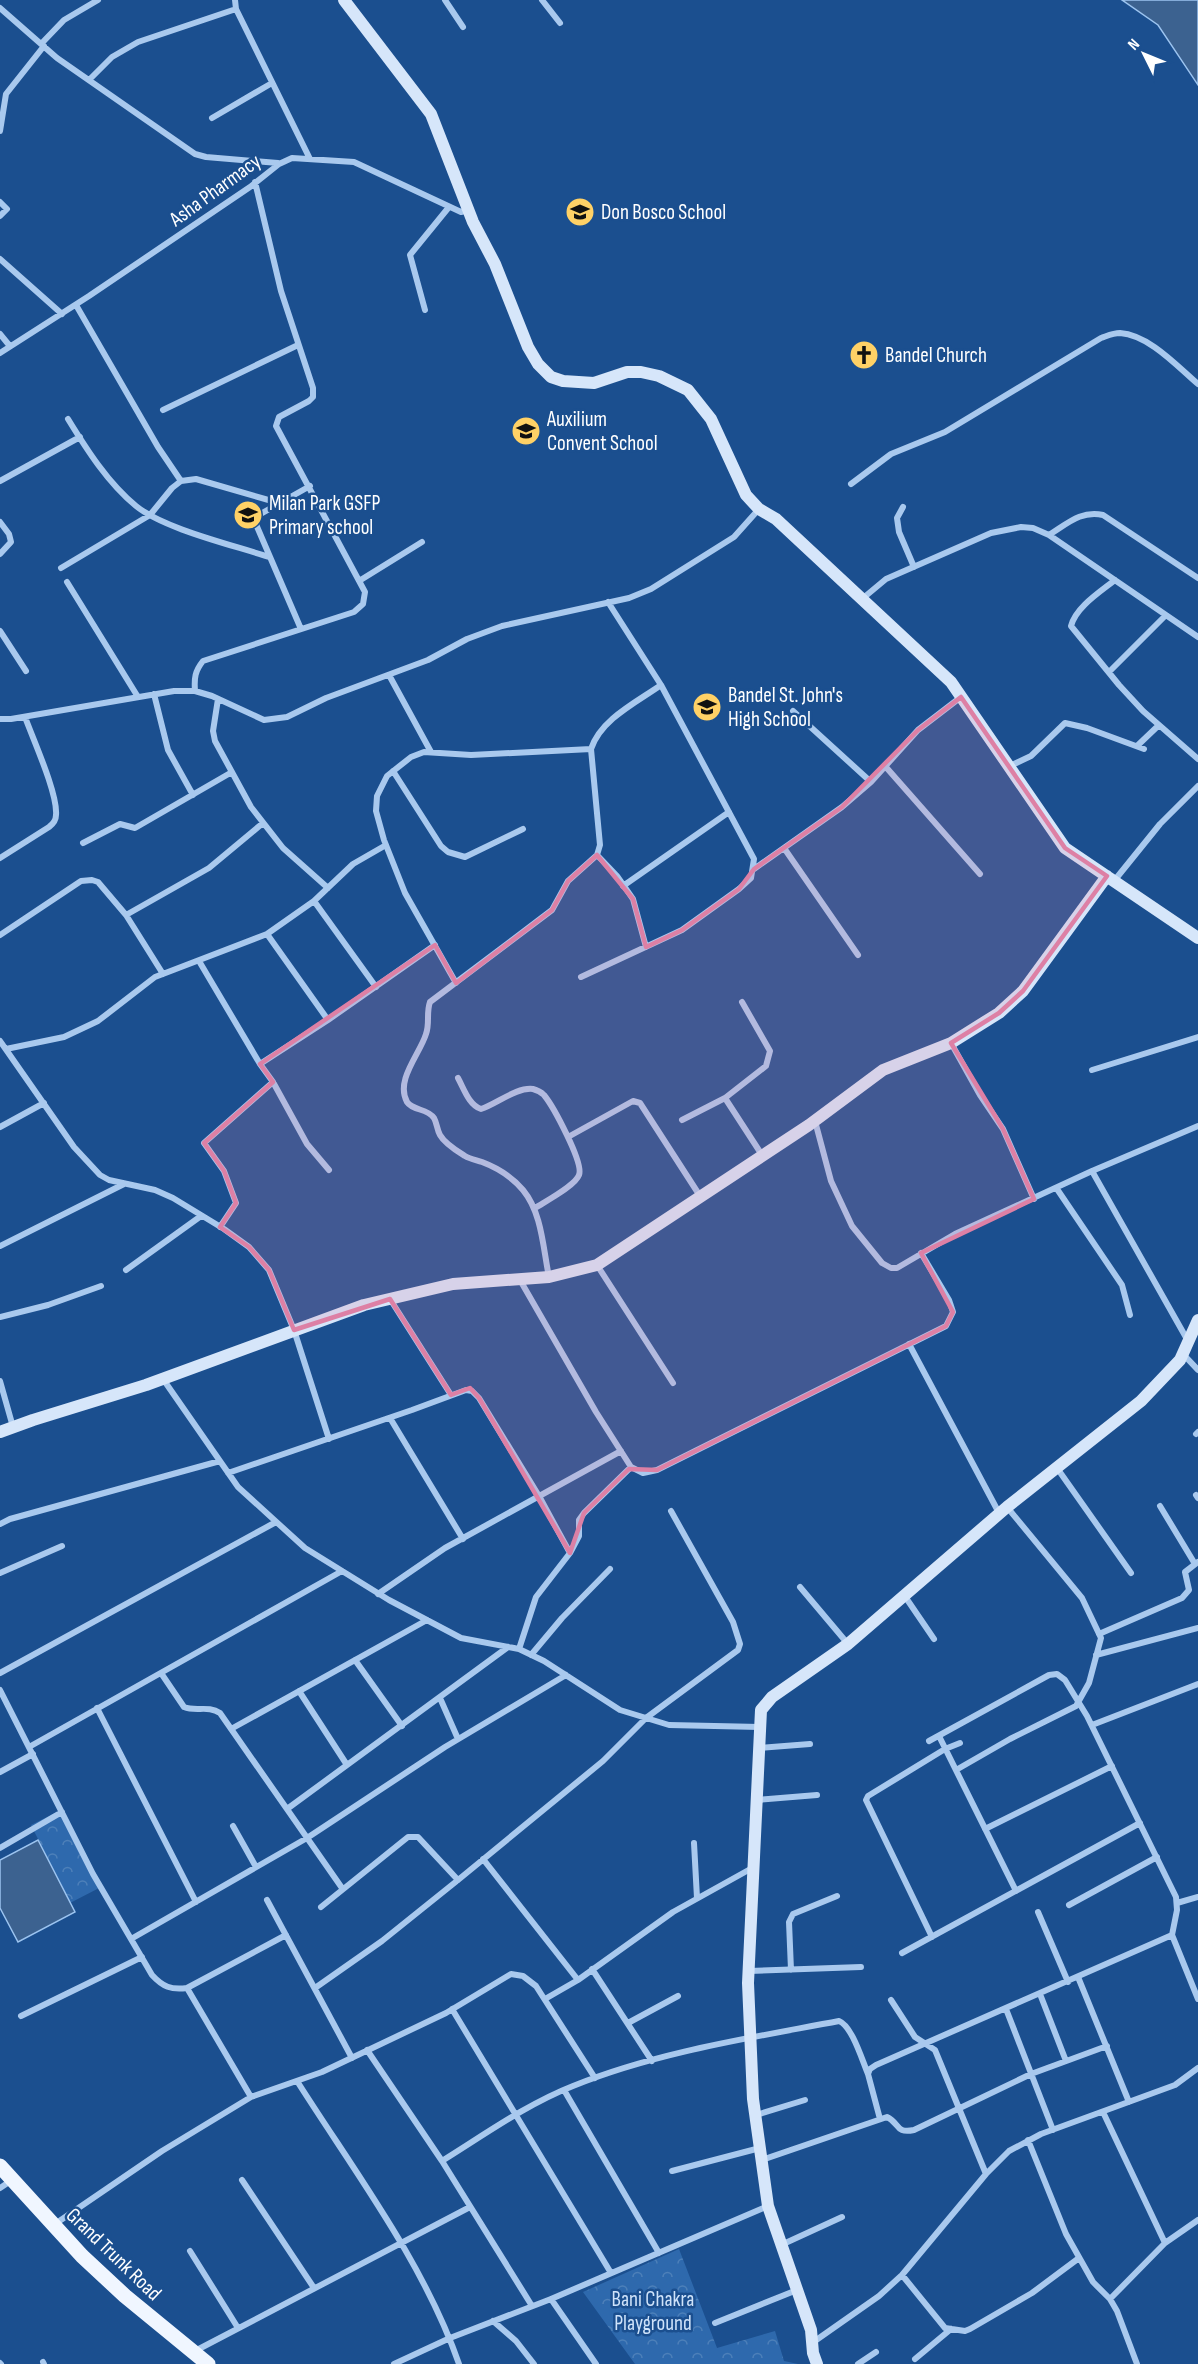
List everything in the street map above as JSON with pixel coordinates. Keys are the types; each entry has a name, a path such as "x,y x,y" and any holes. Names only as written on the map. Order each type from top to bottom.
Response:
{"main road":[{"name":"Grand Trunk Road","path":"0,2166 6,2184 53,2225 125,2296 208,2364"}],"street":[{"path":"0,131 6,94 42,45 64,20 99,0"},
{"path":"235,0 236,9 310,159"},
{"path":"344,0 431,114 469,210 495,264 528,347 538,364 552,377 563,381 594,383 627,372 641,372 659,376 688,390 711,419 746,495 759,510 776,519 951,682 1065,848 1198,938"},
{"path":"445,0 463,27"},
{"path":"542,0 560,23"},
{"path":"0,8 42,45 195,154 279,164"},
{"path":"89,80 112,57 138,42 236,9"},
{"path":"212,118 272,83"},
{"name":"Asha Pharmacy","path":"0,353 9,345 34,333 76,305 279,164 292,158 354,162 460,212 469,210"},
{"path":"195,691 194,677 204,661 354,612 361,607 365,592 276,426 279,417 313,397 313,388 280,291 255,182"},
{"path":"0,202 7,209 0,216"},
{"path":"425,310 410,255 449,207"},
{"path":"0,260 62,314"},
{"path":"76,305 158,447 181,481"},
{"path":"851,484 891,454 945,432 1101,338 1116,333 1127,334 1146,342 1198,384"},
{"path":"0,334 9,345"},
{"path":"164,410 298,345"},
{"path":"68,419 92,456 136,506 159,520 269,557"},
{"path":"0,482 80,437"},
{"path":"61,568 150,515 171,488 181,481 196,478 279,503"},
{"path":"301,629 255,522 257,516 310,486"},
{"path":"903,507 897,518 899,532 914,567"},
{"path":"0,719 25,717 174,691 195,691 264,720 287,717 326,698 428,660 467,639 502,626 629,598 670,579 734,537 759,510"},
{"path":"1049,535 1077,517 1090,512 1102,515 1198,578"},
{"path":"0,522 9,534 11,542 0,554"},
{"path":"862,599 886,579 991,533 1021,527 1033,528 1049,535 1198,637"},
{"path":"359,581 422,542"},
{"path":"1115,580 1073,618 1071,626 1143,711 1198,759"},
{"path":"67,582 138,697"},
{"path":"582,977 682,930 739,889 751,878 754,869 754,859 661,685 608,603"},
{"path":"1109,672 1166,615"},
{"path":"0,631 26,671"},
{"path":"389,675 431,752"},
{"path":"549,1277 535,1208 522,1189 497,1168 467,1157 446,1142 440,1135 434,1118 408,1104 404,1093 407,1073 426,1033 427,1010 430,1002 552,909 568,881 597,855 600,844 591,749 594,740 605,725 661,685"},
{"path":"154,694 168,750 193,795"},
{"path":"754,869 842,807 871,782 918,730 961,698"},
{"path":"218,699 213,731 215,741 251,807 283,848 328,888"},
{"path":"793,711 871,782"},
{"path":"0,858 49,827 54,823 56,816 54,796 25,717"},
{"path":"1009,766 1031,756 1065,723 1141,747 1159,725"},
{"path":"456,983 405,893 386,845 376,811 376,796 387,776 411,757 424,752 471,755 591,749"},
{"path":"885,766 980,874"},
{"path":"393,771 441,846 457,856 465,857 523,829"},
{"path":"83,843 120,824 135,828 232,772"},
{"path":"0,1432 163,1379 364,1305 453,1284 549,1277 597,1265 815,1120 883,1071 951,1043 999,1013 1023,991 1111,879 1198,786"},
{"path":"624,886 729,812"},
{"path":"126,915 209,868 263,823"},
{"path":"6,1048 64,1038 98,1021 138,989 163,974 267,934 314,901 353,864 386,845"},
{"path":"784,848 858,955"},
{"path":"597,855 633,899 646,947"},
{"path":"0,935 81,881 92,880 98,882 126,915 163,974"},
{"path":"314,901 376,987"},
{"path":"267,934 328,1020"},
{"path":"260,1064 328,1020 435,945"},
{"path":"199,961 273,1082 307,1144 329,1170"},
{"path":"682,1120 725,1098 766,1066 770,1051 742,1002"},
{"path":"1092,1070 1198,1037"},
{"path":"0,1041 90,1167 108,1180 155,1190 173,1198 249,1247 269,1270 294,1330 328,1439"},
{"path":"951,1043 980,1095 1003,1129 1034,1199"},
{"path":"458,1078 469,1099 481,1109 526,1089 536,1089 544,1094 568,1137 580,1167 580,1174 574,1181 535,1208"},
{"path":"220,1227 236,1203 224,1171 204,1143 273,1082"},
{"path":"725,1098 762,1155"},
{"path":"568,1137 633,1101 640,1103 700,1196"},
{"path":"0,1127 44,1103"},
{"path":"815,1120 831,1181 852,1226 882,1263 891,1268 897,1268 955,1234 1092,1171 1198,1126"},
{"path":"1092,1171 1188,1341"},
{"path":"0,1246 125,1184"},
{"path":"1056,1189 1122,1284 1130,1315"},
{"path":"126,1270 201,1216"},
{"path":"519,1279 596,1412 631,1467 643,1473 657,1470 945,1326 953,1312 949,1300 921,1253"},
{"path":"597,1265 673,1383"},
{"path":"0,1317 48,1305 101,1286"},
{"path":"390,1299 451,1395"},
{"path":"817,2364 811,2331 768,2206 755,2115 749,1971 761,1710 772,1697 848,1644 1003,1510 1142,1401 1180,1360 1198,1320"},
{"path":"909,1344 1003,1510 1082,1598 1101,1638 1089,1683 1079,1702 956,1770"},
{"path":"1182,1354 1198,1370"},
{"path":"163,1379 238,1487 305,1548 378,1594 461,1638 519,1649 566,1675 620,1710 669,1725 760,1727"},
{"path":"0,1381 13,1427"},
{"path":"228,1473 451,1395 466,1390 472,1391 479,1398 539,1496 570,1553"},
{"path":"390,1418 463,1539"},
{"path":"378,1594 445,1548 621,1451"},
{"path":"0,1524 220,1461"},
{"path":"519,1649 536,1597 570,1553 579,1536 579,1520 584,1512 631,1467"},
{"path":"1056,1468 1131,1573"},
{"path":"1100,1634 1182,1598 1189,1590 1185,1572 1196,1563 1160,1506"},
{"path":"315,1988 382,1941 458,1880 603,1761 646,1718 731,1657 740,1644 733,1622 671,1511"},
{"path":"0,1673 276,1522"},
{"path":"0,1573 62,1546"},
{"path":"531,1655 561,1618 610,1569"},
{"path":"29,1747 342,1571"},
{"path":"800,1587 848,1644"},
{"path":"904,1594 934,1639"},
{"path":"231,1729 427,1620"},
{"path":"1096,1655 1198,1628"},
{"path":"287,1809 508,1647"},
{"path":"355,1660 402,1726"},
{"path":"161,1673 184,1707 212,1708 220,1713 342,1888"},
{"path":"929,1741 1049,1675 1057,1674 1065,1680 1092,1725 1176,1897 1172,1935 1198,1999"},
{"path":"131,1939 307,1838 458,1739 566,1675"},
{"path":"1092,1725 1198,1683"},
{"path":"0,1690 93,1874 152,1975 162,1986 176,1989 187,1988 286,1935"},
{"path":"299,1691 347,1765"},
{"path":"440,1698 458,1739"},
{"path":"98,1708 196,1902"},
{"path":"939,1736 1016,1891"},
{"path":"759,1748 810,1743"},
{"path":"932,1937 866,1800 868,1796 945,1749 960,1743"},
{"path":"0,1772 33,1754"},
{"path":"986,1830 1112,1766"},
{"path":"757,1800 817,1795"},
{"path":"0,1848 62,1812"},
{"path":"902,1953 1140,1823"},
{"path":"233,1826 256,1867"},
{"path":"321,1907 408,1837 413,1836 418,1837 458,1880"},
{"path":"694,1843 697,1898"},
{"path":"1068,1905 1157,1857"},
{"path":"483,1859 578,1980"},
{"path":"544,1999 578,1980 672,1911 754,1867"},
{"path":"791,1970 789,1922 793,1914 837,1896"},
{"path":"1177,1903 1198,1897"},
{"path":"267,1900 352,2058"},
{"path":"1038,1912 1068,1982"},
{"path":"868,2074 876,2065 1172,1935"},
{"path":"21,2016 142,1957"},
{"path":"749,1971 861,1966"},
{"path":"592,1969 652,2061"},
{"path":"53,2225 162,2151 251,2097 352,2058 452,2009 511,1974 523,1976 536,1986 595,2078"},
{"path":"1078,1977 1129,2102"},
{"path":"187,1988 251,2097"},
{"path":"1040,1994 1066,2061"},
{"path":"628,2024 678,1996"},
{"path":"891,2000 915,2037 935,2049 940,2058 986,2174"},
{"path":"452,2009 611,2273"},
{"path":"1006,2009 1053,2130"},
{"path":"442,2161 516,2115 564,2091 624,2067 839,2021 843,2022 849,2031 868,2074 880,2119"},
{"path":"672,2171 761,2154 887,2117 905,2132 914,2130 1031,2074 1107,2046"},
{"path":"367,2050 442,2161 531,2306"},
{"path":"812,2343 879,2296 902,2275 986,2174 1010,2151 1028,2140 1053,2130 1175,2085 1198,2067"},
{"path":"297,2081 400,2243 450,2338 459,2364"},
{"path":"564,2091 659,2253"},
{"path":"755,2115 805,2100"},
{"path":"1103,2112 1165,2243"},
{"path":"1028,2140 1057,2214 1093,2282 1110,2299 1124,2326 1137,2364"},
{"path":"242,2180 314,2288"},
{"path":"394,2364 450,2338 551,2299 768,2206"},
{"path":"193,2352 470,2207"},
{"path":"782,2245 842,2217"},
{"path":"1110,2299 1165,2243 1198,2220"},
{"path":"190,2251 238,2328"},
{"path":"902,2275 940,2324 945,2328 965,2331 1032,2293 1079,2258"},
{"path":"715,2323 797,2290"},
{"path":"551,2299 596,2364"},
{"path":"493,2321 516,2341 534,2364"},
{"path":"915,2359 951,2329"},
{"path":"858,2364 876,2352"}],"highlighted area":[{"path":"961,697 1065,848 1107,876 1023,991 999,1013 951,1043 1003,1129 1034,1199 921,1253 953,1312 946,1326 657,1470 629,1469 584,1513 570,1553 479,1398 470,1388 451,1395 390,1299 294,1330 269,1270 249,1247 220,1227 236,1203 224,1171 204,1143 273,1082 260,1064 435,945 456,983 552,910 568,881 597,855 633,899 646,947 682,930 739,889 754,869 842,807 918,730"}],"green space":[{"path":"61,1810 101,1887 70,1903 31,1825"},
{"name":"Bani Chakra Playground","path":"679,2249 717,2348 775,2331 784,2361 798,2364 635,2364 583,2292"}],"shaded area":[{"path":"1122,0 1198,0 1198,85 1158,25"},
{"path":"38,1840 75,1912 18,1942 0,1908 0,1860"}],"place":[{"name":"Don Bosco School","path":"580,212"},
{"name":"Bandel Church","path":"864,355"},
{"name":"Auxilium Convent School","path":"526,431"},
{"name":"Milan Park GSFP Primary school","path":"248,515"},
{"name":"Bandel St. John's High School","path":"707,707"}]}
